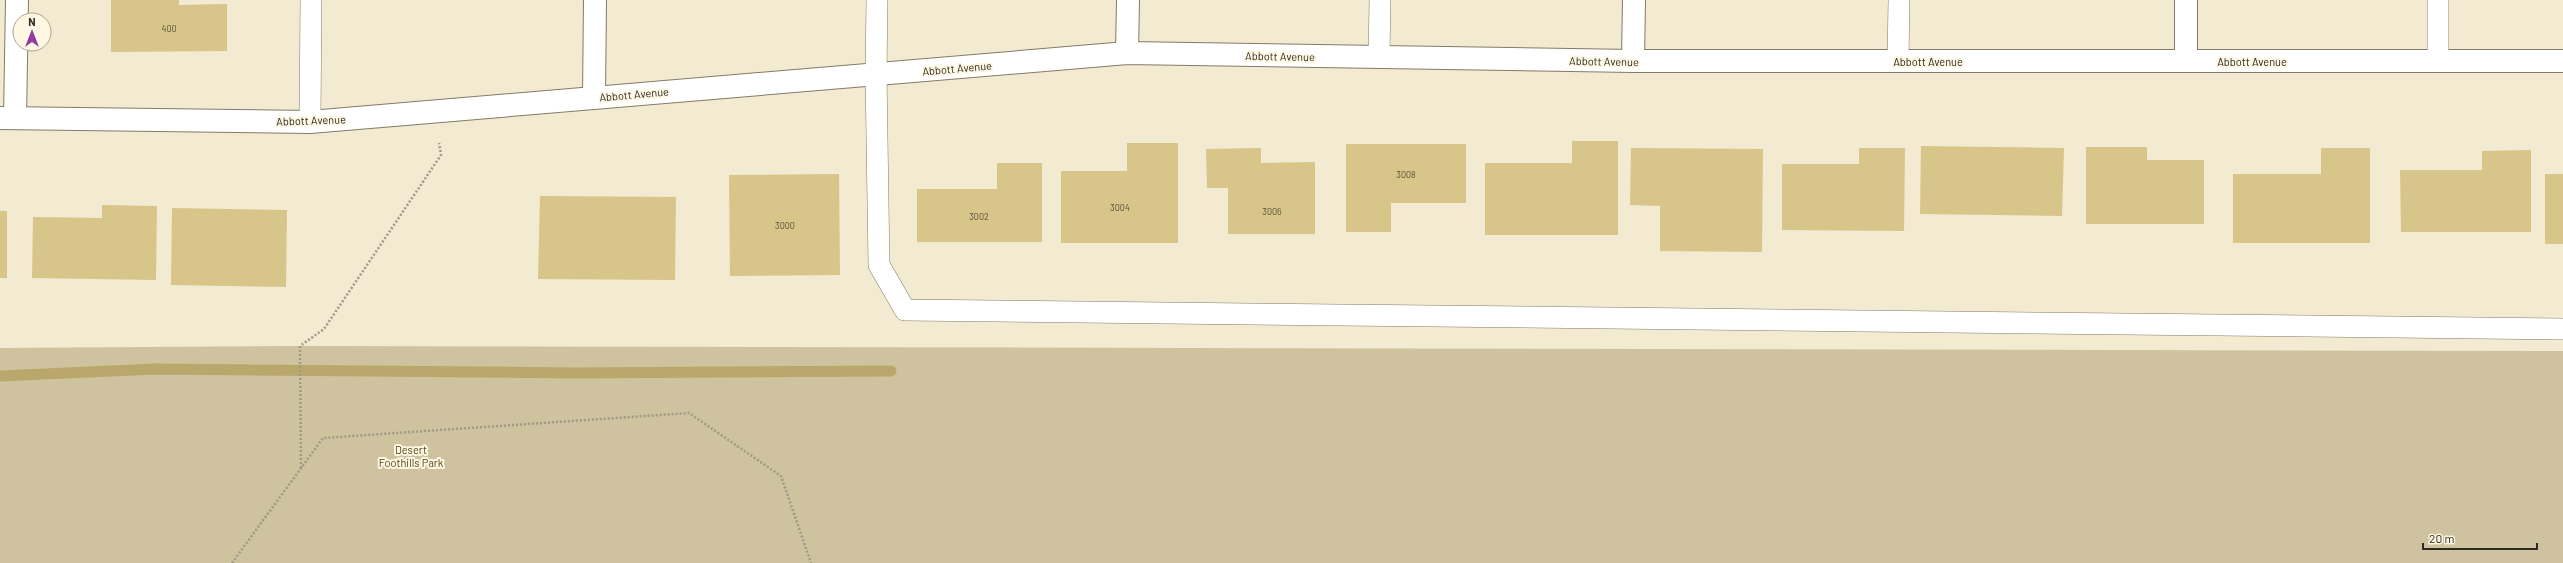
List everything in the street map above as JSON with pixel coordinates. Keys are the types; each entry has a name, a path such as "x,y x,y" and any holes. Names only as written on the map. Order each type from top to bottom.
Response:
{"street":[{"path":"8,118 17,0"},
{"path":"594,97 595,0"},
{"path":"1127,54 1128,0"},
{"path":"1633,61 1634,0"},
{"path":"2186,0 2186,61"},
{"name":"Abbott Avenue","path":"8,118 310,122 594,97 1127,54 1633,61 2563,61"}],"lane":[{"path":"310,122 311,0"},
{"path":"877,0 876,74 879,265 905,310 2563,329"},
{"path":"1379,57 1380,0"},
{"path":"1898,61 1899,0"},
{"path":"2438,0 2438,61"}],"path":[{"path":"301,468 300,346 324,329 441,155 434,111"},
{"path":"232,563 323,438 689,413 781,476 811,563"}],"green space":[{"name":"Desert Foothills Park","path":"300,346 2563,351 2563,563 0,563 0,348"}],"building":[{"path":"111,0 179,0 179,5 227,4 227,51 111,52"},
{"path":"1572,141 1618,141 1618,235 1485,235 1485,163 1572,163"},
{"path":"1127,143 1178,143 1178,243 1061,243 1061,171 1127,171"},
{"path":"1346,144 1466,144 1466,203 1391,203 1391,232 1346,232"},
{"path":"1921,146 2064,148 2062,216 1920,214"},
{"path":"2086,147 2147,147 2147,160 2204,160 2204,224 2086,224"},
{"path":"1261,148 1261,163 1315,162 1315,234 1228,234 1228,188 1207,188 1206,149"},
{"path":"1631,148 1763,149 1762,252 1660,251 1660,206 1630,205"},
{"path":"1859,148 1905,148 1904,231 1782,230 1782,164 1859,164"},
{"path":"2321,148 2370,148 2370,243 2233,243 2233,174 2321,174"},
{"path":"2531,150 2531,232 2401,232 2400,170 2482,170 2482,151"},
{"path":"997,163 1042,163 1042,242 917,242 917,189 997,189"},
{"path":"839,174 840,275 730,276 729,175"},
{"path":"2545,174 2563,174 2563,244 2545,244"},
{"path":"540,196 676,197 675,280 538,279"},
{"path":"102,205 157,206 156,280 32,278 33,217 102,218"},
{"path":"172,208 287,210 286,287 171,285"},
{"path":"0,211 7,211 7,278 0,278"}],"waterway":[{"path":"0,376 155,369 576,373 891,371"}]}
